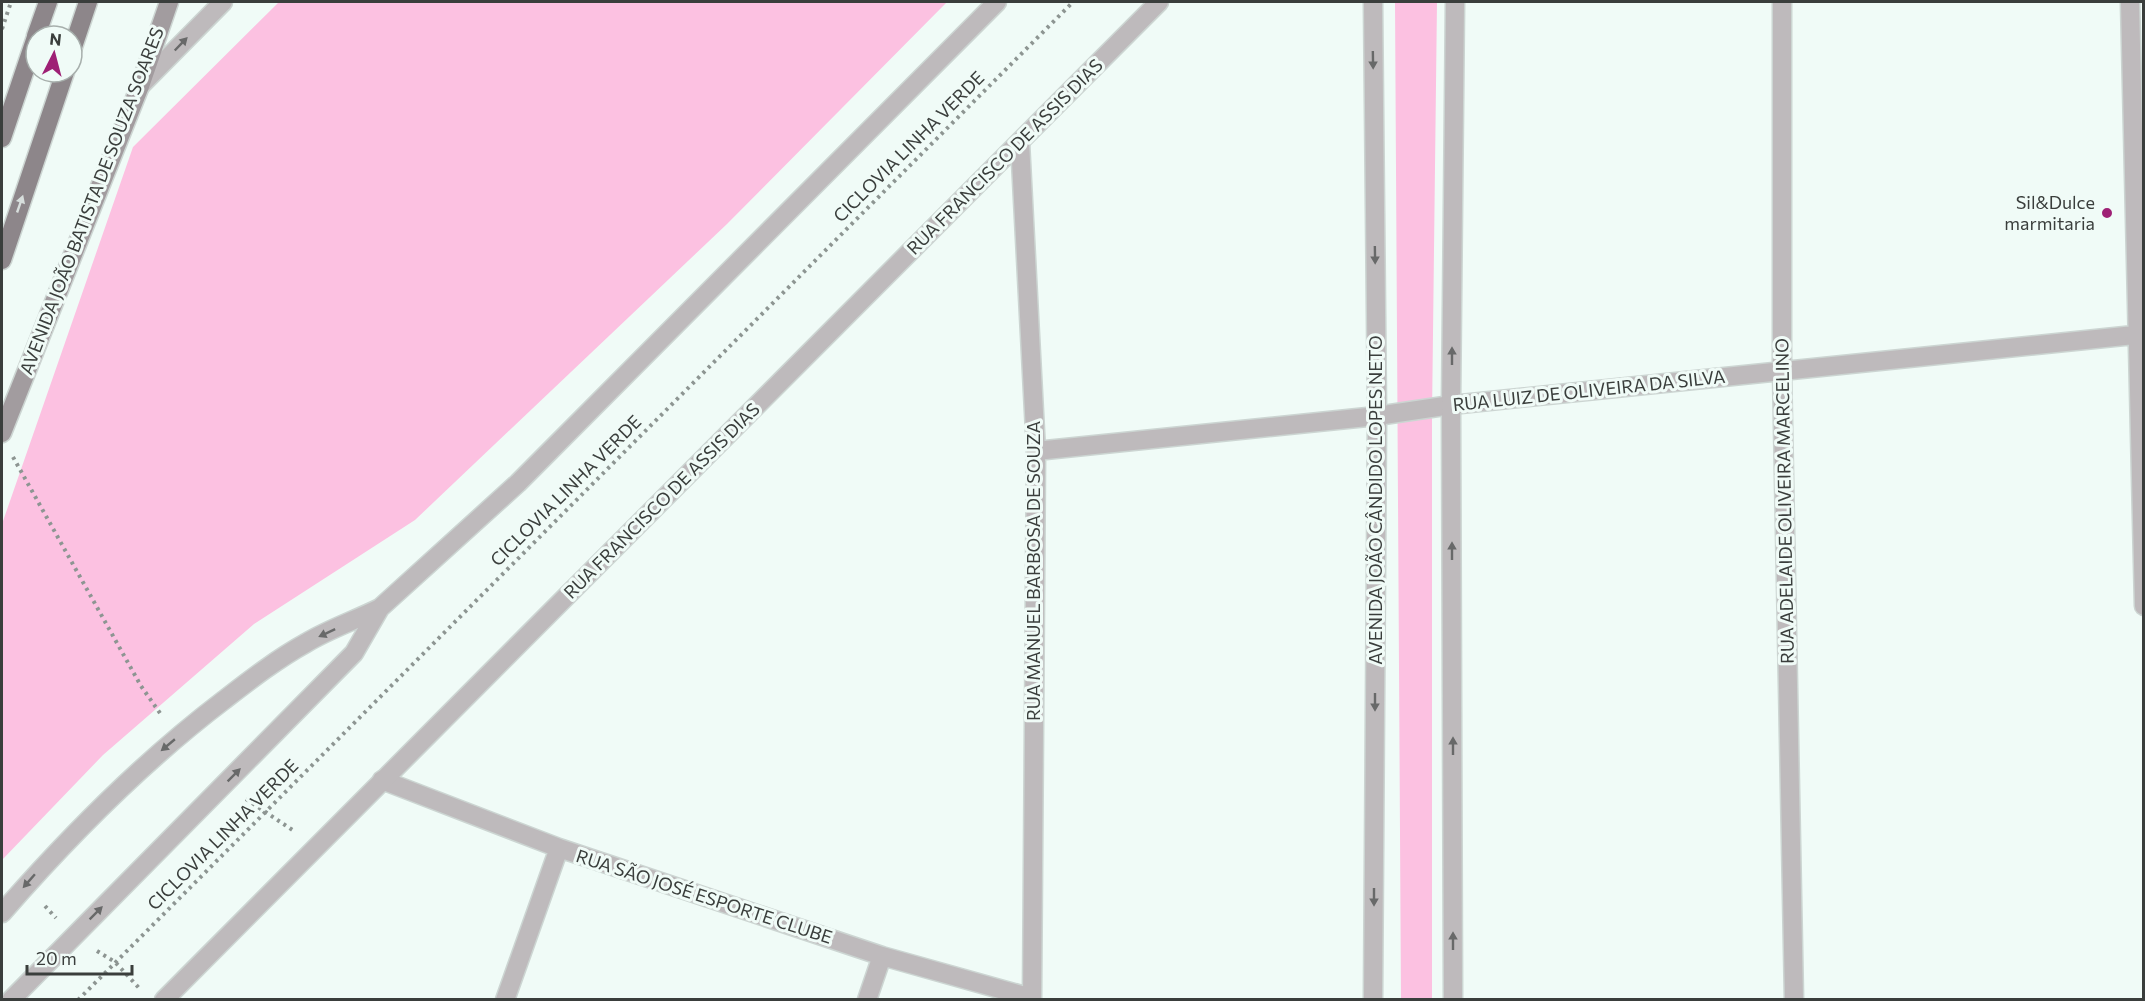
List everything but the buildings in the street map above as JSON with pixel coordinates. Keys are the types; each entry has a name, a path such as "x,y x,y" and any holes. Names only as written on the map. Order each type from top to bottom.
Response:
{"main road":[{"path":"40,24 48,2"},
{"path":"81,24 88,2"},
{"name":"AVENIDA JOÃO BATISTA DE SOUZA SOARES","path":"2,433 140,86 169,2"},
{"path":"2,138 24,73"},
{"path":"2,260 61,84"}],"street":[{"path":"140,86 223,2"},
{"path":"2,913 92,813 142,766 249,681 307,642 380,608 519,483 997,2"},
{"name":"RUA FRANCISCO DE ASSIS DIAS","path":"164,999 1159,2"},
{"name":"AVENIDA JOÃO CÂNDIDO LOPES NETO","path":"1373,2 1377,416 1373,999"},
{"path":"1453,999 1451,405 1455,2"},
{"name":"RUA ADELAIDE OLIVEIRA MARCELINO","path":"1782,2 1782,372 1794,999"},
{"path":"2130,2 2140,334 2144,606"},
{"name":"RUA MANUEL BARBOSA DE SOUZA","path":"1020,142 1036,451 1032,999"},
{"name":"RUA LUIZ DE OLIVEIRA DA SILVA","path":"1036,451 1377,416 1451,405 2140,334"},
{"path":"11,999 354,653 380,608"},
{"name":"RUA SÃO JOSÉ ESPORTE CLUBE","path":"382,780 559,848 882,956 1032,999"},
{"path":"505,999 559,848"},
{"path":"867,999 882,956"}],"path":[{"path":"2,30 11,2"},
{"name":"CICLOVIA LINHA VERDE","path":"78,999 1073,2"},
{"path":"9,450 141,686 178,737"},
{"path":"225,784 317,846"}],"shaded area":[{"path":"279,2 947,2 727,224 415,520 254,624 103,755 2,860 2,524 133,147"},
{"path":"1395,2 1437,2 1432,416 1432,1000 1401,999"}],"place":[{"name":"Sil&Dulce marmitaria","path":"2107,213"}]}
